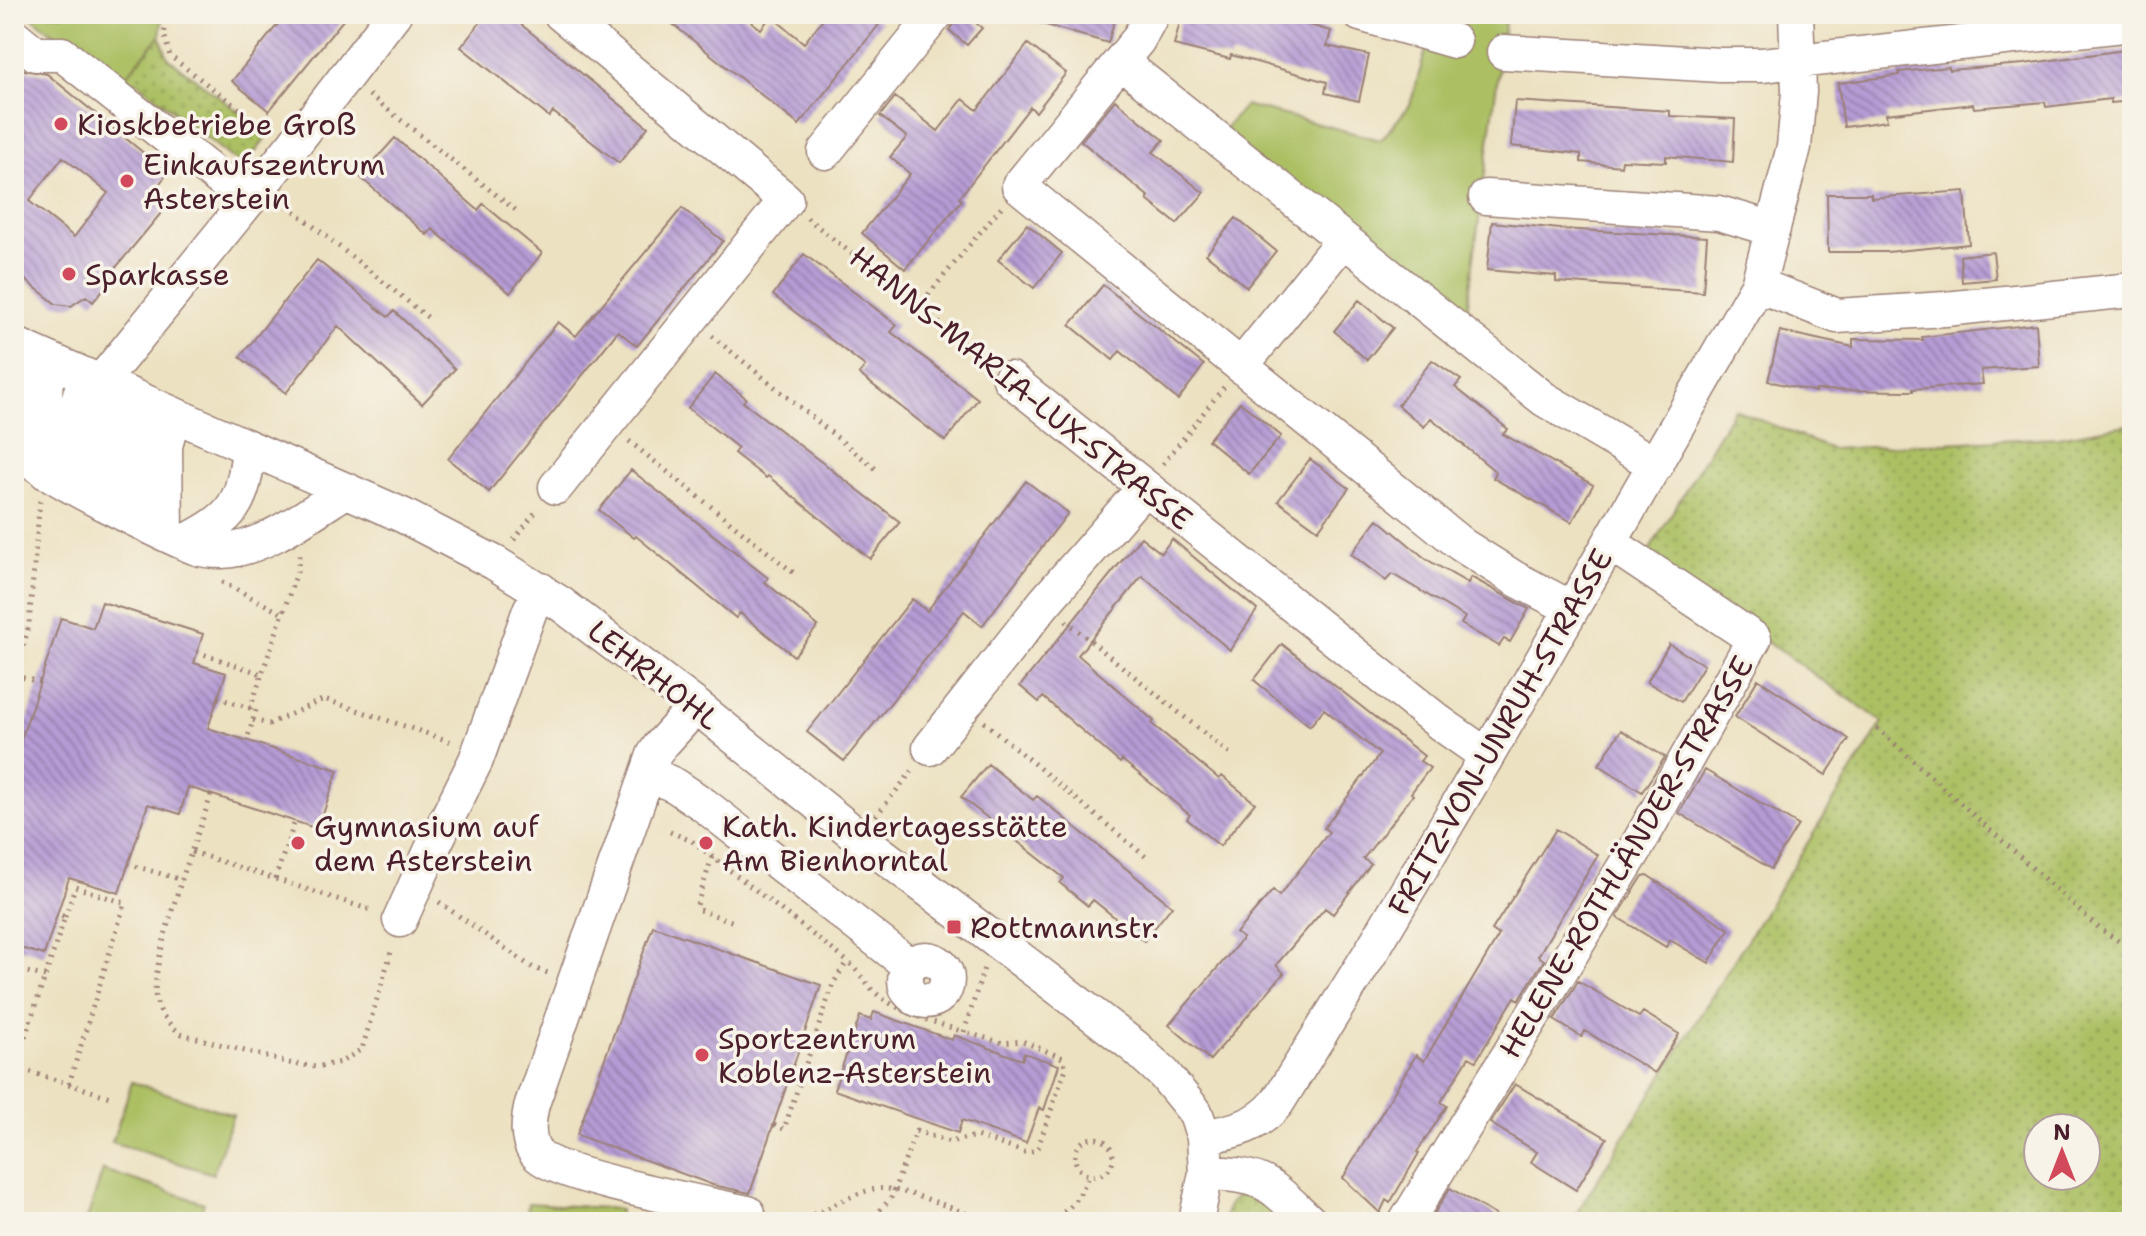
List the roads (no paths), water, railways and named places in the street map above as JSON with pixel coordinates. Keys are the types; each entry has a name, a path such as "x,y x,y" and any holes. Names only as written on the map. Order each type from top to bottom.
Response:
{"street":[{"path":"104,502 102,421 110,388 253,192 291,148 394,14"},
{"path":"556,487 786,200 561,14"},
{"path":"825,152 936,14"},
{"path":"1152,14 1121,62 1019,186 1462,545 1514,578 1571,608"},
{"path":"1360,14 1454,41"},
{"name":"FRITZ-VON-UNRUH-STRASSE","path":"1204,1137 1245,1128 1267,1115 1277,1103 1487,756 1758,285 1794,147 1799,61 1796,14"},
{"path":"1504,52 1731,65 1799,61 2132,24"},
{"path":"14,36 36,54 62,54 253,192"},
{"path":"1121,62 1544,399 1656,465"},
{"path":"1486,197 1719,213 1773,229"},
{"path":"1242,365 1343,240"},
{"path":"1758,285 1837,316 1945,309 2132,290"},
{"path":"32,352 17,376 15,392 17,443 30,462 53,481 163,531 209,551 230,550 259,541 347,490"},
{"name":"LEHRHOHL","path":"32,352 172,416 347,490 495,563 541,590 696,706 860,838 1135,1047 1187,1100 1204,1137"},
{"name":"HANNS-MARIA-LUX-STRASSE","path":"1010,379 1440,723 1487,756"},
{"path":"53,481 76,401 110,388"},
{"path":"110,388 134,431 163,531"},
{"path":"163,531 165,447 172,416"},
{"path":"163,531 219,523 233,507 243,486 249,448"},
{"path":"930,748 1044,603 1145,487"},
{"name":"HELENE-ROTHLÄNDER-STRASSE","path":"1406,1222 1636,848 1754,639 1610,543"},
{"path":"400,920 480,751 530,610 541,590"},
{"path":"696,706 660,746 648,773 528,1118 528,1133 539,1156 554,1164 592,1177 748,1213"},
{"path":"648,773 676,786 704,805 910,966"},
{"path":"1196,1222 1206,1173 1204,1137"},
{"path":"1206,1173 1239,1174 1261,1180 1310,1222"}],"place":[{"name":"Kioskbetriebe Groß","path":"61,124"},
{"name":"Einkaufszentrum Asterstein","path":"127,181"},
{"name":"Sparkasse","path":"69,274"},
{"name":"Gymnasium auf dem Asterstein","path":"298,843"},
{"name":"Kath. Kindertagesstätte Am Bienhorntal","path":"706,843"},
{"name":"Rottmannstr.","path":"954,927"},
{"name":"Sportzentrum Koblenz-Asterstein","path":"702,1055"}]}
